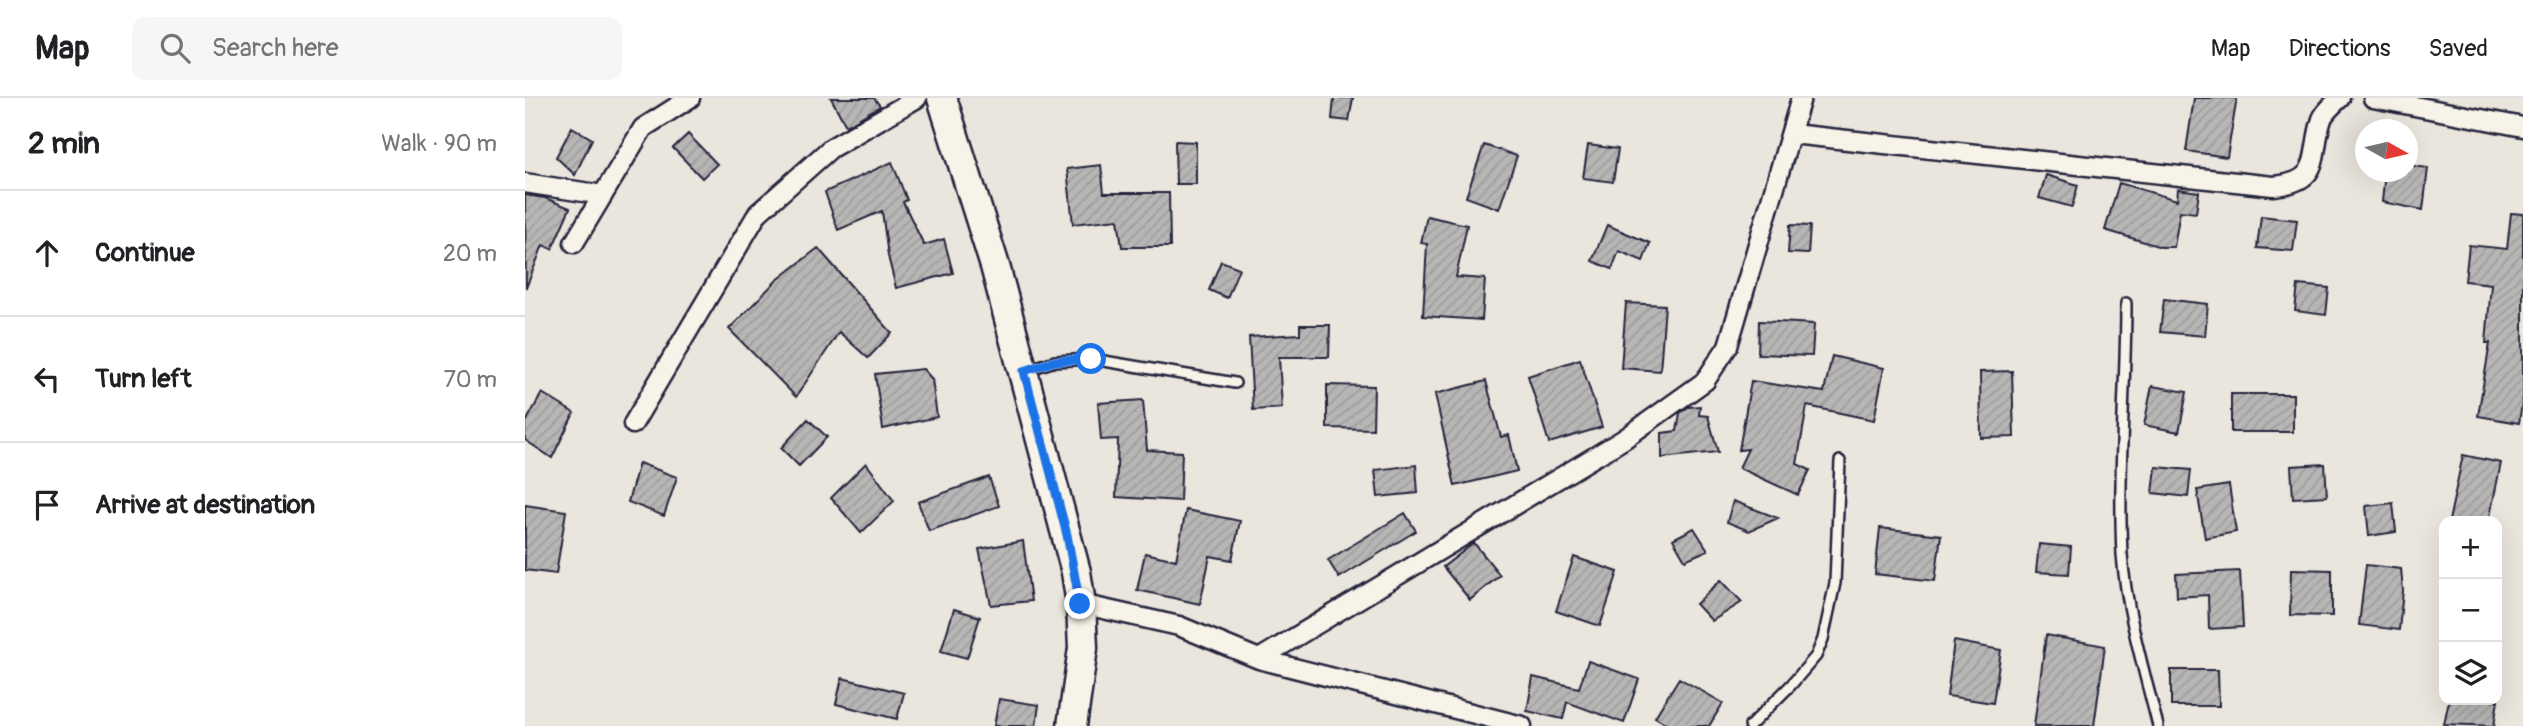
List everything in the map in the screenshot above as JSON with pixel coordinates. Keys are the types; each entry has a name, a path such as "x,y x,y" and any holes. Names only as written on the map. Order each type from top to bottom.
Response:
{"main road":[{"path":"942,98 995,266 1067,535 1080,604 1083,648 1072,726"}],"street":[{"path":"574,243 643,128 690,98"},
{"path":"633,424 758,213 831,148 917,98"},
{"path":"1259,659 1624,439 1705,381 1728,346 1801,98"},
{"path":"1792,134 2273,186 2290,185 2304,177 2313,164 2323,116 2340,98"},
{"path":"2373,98 2523,127"},
{"path":"525,183 603,195"},
{"path":"1080,604 1179,626 1259,659 1522,726"}],"lane":[{"path":"2126,303 2122,442 2123,556 2133,618 2158,726"},
{"path":"1024,371 1055,361 1091,359 1235,383"},
{"path":"1750,726 1816,656 1823,639 1835,583 1840,461"}],"building":[{"path":"831,98 874,98 880,106 846,126"},
{"path":"1334,98 1353,98 1349,121 1332,119"},
{"path":"2194,98 2237,98 2227,157 2186,151"},
{"path":"572,127 592,139 575,175 556,157"},
{"path":"688,134 717,164 702,178 673,148"},
{"path":"1175,141 1196,142 1196,184 1176,184"},
{"path":"1484,145 1517,156 1499,209 1466,197"},
{"path":"1588,145 1618,149 1613,182 1583,178"},
{"path":"892,162 907,200 903,202 924,245 944,239 953,273 896,288 888,256 882,211 838,230 825,192"},
{"path":"1101,165 1104,193 1169,193 1170,247 1122,247 1118,219 1073,224 1067,169"},
{"path":"2418,167 2428,168 2423,210 2382,202 2384,182 2418,182"},
{"path":"2046,175 2078,185 2072,207 2039,198"},
{"path":"2119,183 2177,200 2178,189 2199,192 2196,213 2180,211 2174,247 2161,247 2105,230"},
{"path":"525,195 545,198 570,208 552,249 543,245 526,288"},
{"path":"2511,213 2523,214 2523,397 2519,423 2478,416 2490,343 2486,343 2491,284 2465,281 2469,245 2507,249"},
{"path":"1427,216 1467,225 1456,277 1485,279 1482,320 1423,316 1427,244 1421,243"},
{"path":"2261,216 2297,220 2293,251 2257,248"},
{"path":"1607,225 1650,243 1643,261 1619,251 1612,269 1592,261"},
{"path":"1790,225 1810,226 1808,254 1788,253"},
{"path":"818,248 892,333 868,358 839,332 796,397 729,329 776,281"},
{"path":"1221,261 1239,268 1227,298 1209,290"},
{"path":"2298,285 2329,288 2326,315 2295,311"},
{"path":"2164,299 2208,304 2205,336 2160,332"},
{"path":"1626,303 1665,305 1660,371 1621,368"},
{"path":"1759,321 1814,324 1812,356 1758,354"},
{"path":"1300,325 1330,325 1329,357 1279,357 1282,408 1253,410 1249,337 1300,334"},
{"path":"1832,356 1884,368 1874,420 1807,406 1797,464 1810,470 1798,495 1739,468 1748,449 1739,450 1751,381 1824,392"},
{"path":"1580,359 1602,427 1549,443 1528,376"},
{"path":"923,369 932,379 937,417 883,429 875,374"},
{"path":"2012,371 2014,437 1981,438 1980,372"},
{"path":"1486,381 1501,437 1509,435 1517,471 1455,486 1435,394"},
{"path":"1327,385 1374,386 1373,429 1327,428"},
{"path":"2152,386 2187,392 2179,432 2144,425"},
{"path":"542,393 574,413 552,458 525,440 525,424"},
{"path":"2231,394 2293,394 2293,432 2231,432"},
{"path":"1143,400 1147,450 1182,452 1180,501 1116,497 1118,439 1101,440 1098,403"},
{"path":"1700,406 1699,415 1708,416 1718,452 1662,458 1662,433 1677,431 1680,413 1688,407"},
{"path":"808,419 827,437 799,466 781,448"},
{"path":"2463,455 2501,463 2490,516 2450,516"},
{"path":"639,463 677,477 664,516 628,502"},
{"path":"866,463 894,501 861,533 831,498"},
{"path":"2325,464 2327,496 2293,498 2291,466"},
{"path":"1416,465 1418,493 1378,497 1375,470"},
{"path":"2156,467 2191,470 2188,497 2153,493"},
{"path":"989,477 999,506 929,531 918,502"},
{"path":"2229,485 2236,532 2205,538 2197,490"},
{"path":"1733,501 1778,518 1749,531 1727,522"},
{"path":"2393,503 2396,532 2369,536 2366,506"},
{"path":"525,505 566,511 556,574 525,570"},
{"path":"1186,510 1240,521 1232,560 1210,556 1200,604 1137,590 1145,553 1176,560"},
{"path":"1405,513 1416,531 1339,578 1328,560"},
{"path":"1694,528 1708,550 1685,560 1673,539"},
{"path":"1880,528 1941,535 1935,581 1875,574"},
{"path":"1023,541 1031,601 991,605 979,549"},
{"path":"1474,543 1500,575 1470,600 1443,567"},
{"path":"2039,544 2071,547 2069,574 2036,572"},
{"path":"1574,557 1618,572 1600,626 1556,611"},
{"path":"2366,565 2401,569 2403,591 2399,630 2359,625"},
{"path":"2291,569 2332,570 2332,616 2290,615"},
{"path":"2240,571 2243,627 2209,629 2208,595 2177,597 2176,574"},
{"path":"1721,580 1742,602 1712,621 1696,604"},
{"path":"954,609 980,617 967,658 941,651"},
{"path":"2046,635 2105,646 2094,726 2034,726"},
{"path":"1954,641 2001,650 1993,703 1947,696"},
{"path":"1588,661 1639,679 1624,723 1567,702 1563,719 1527,711 1533,677 1579,688"},
{"path":"2171,670 2218,670 2219,706 2171,706"},
{"path":"842,678 904,693 897,719 836,704"},
{"path":"1679,678 1723,703 1709,726 1670,726 1655,717"},
{"path":"999,699 1039,705 1036,726 994,726"},
{"path":"2448,705 2497,705 2494,726 2444,724"}],"route":[{"path":"1080,604 1076,572 1024,371 1055,361 1091,359"}]}
